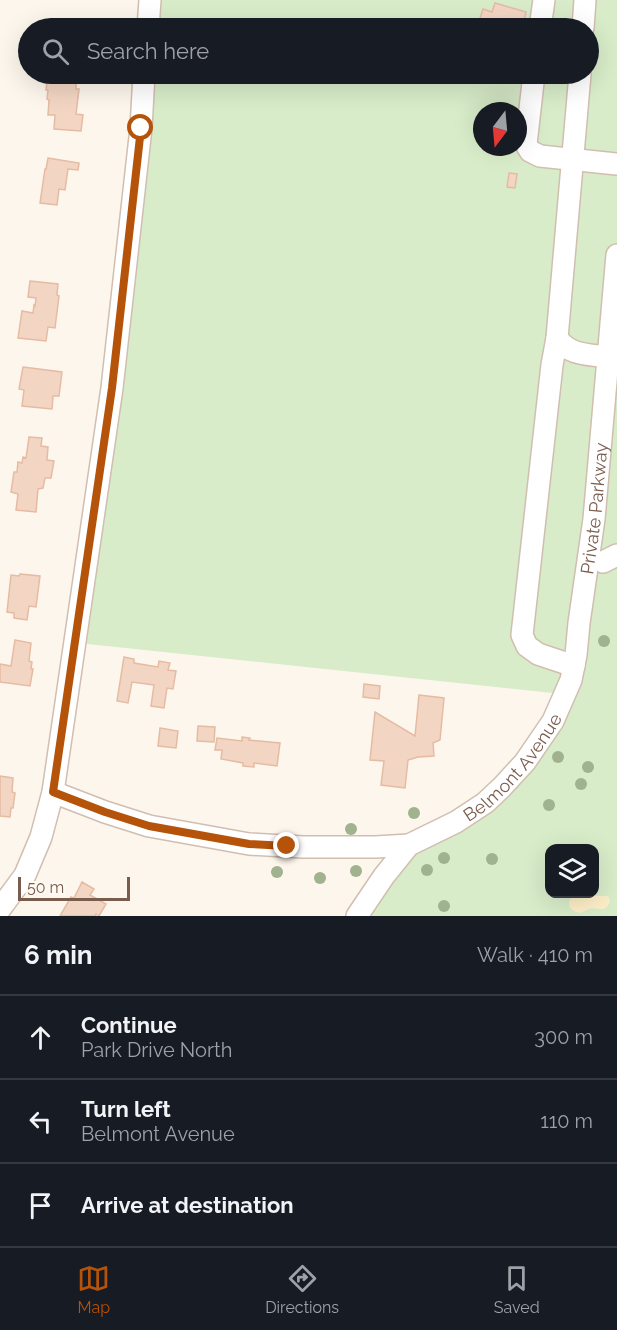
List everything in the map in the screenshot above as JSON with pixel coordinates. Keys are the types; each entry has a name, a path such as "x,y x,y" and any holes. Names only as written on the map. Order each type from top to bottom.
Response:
{"street":[{"path":"149,18 150,0"},
{"path":"541,18 544,0"},
{"path":"584,18 585,0"},
{"path":"0,909 25,875 41,837 53,792 112,388 141,128 143,84"},
{"path":"533,84 526,144 530,151 540,156 617,164"},
{"path":"575,660 538,654 527,646 522,635 552,365 558,338 579,84"},
{"name":"Private Parkway","path":"575,660 594,519 617,255"},
{"path":"558,338 570,352 607,357"},
{"name":"Belmont Avenue","path":"53,792 149,826 249,844 303,847 408,845 456,822 485,803 525,762 553,721 571,680 575,660"},
{"name":"Belmont Avenue","path":"357,916 408,845"}],"green space":[{"path":"154,0 617,0 617,916 365,916 413,851 477,814 571,695 78,643 144,84 599,84 599,18 151,18"}],"sand":[{"path":"606,896 609,897 610,902 603,909 592,908 580,913 570,908 569,900"}],"building":[{"path":"495,3 526,12 525,18 480,18 483,9 492,12"},
{"path":"47,84 76,84 76,89 79,89 76,114 83,115 81,131 54,129 55,115 48,115 49,100 47,99 48,90 46,90"},
{"path":"48,158 79,163 78,170 68,169 65,190 59,189 57,205 40,203"},
{"path":"509,173 517,174 515,188 507,187"},
{"path":"30,281 58,284 57,295 59,296 55,328 48,327 46,341 18,338 22,311 33,313 35,306 36,298 28,297"},
{"path":"23,367 62,372 59,396 53,396 52,409 22,406 24,390 19,389"},
{"path":"29,437 42,438 41,446 48,447 47,460 54,461 51,478 45,478 43,488 38,489 36,512 16,510 18,494 11,492 18,462 22,463 23,457 26,458"},
{"path":"20,574 40,576 36,607 29,606 27,620 14,618 14,613 7,612 11,575 19,576"},
{"path":"15,640 31,643 29,661 32,662 31,669 33,669 30,686 0,682 0,664 11,666"},
{"path":"124,657 134,659 134,663 158,667 159,661 170,663 168,670 176,671 173,689 167,688 164,708 151,706 154,685 132,682 128,703 117,701"},
{"path":"364,684 380,686 379,699 363,697"},
{"path":"419,695 444,698 440,740 433,743 434,756 408,760 405,788 381,785 384,761 370,760 375,712 415,736"},
{"path":"198,726 215,727 214,742 197,741"},
{"path":"160,728 178,731 176,748 158,746"},
{"path":"242,737 250,738 249,740 280,743 277,766 254,763 254,767 243,766 243,763 221,759 222,750 215,750 217,738 242,741"},
{"path":"0,776 13,778 12,792 15,793 10,817 0,816"},
{"path":"82,882 94,889 90,895 106,904 99,916 96,914 95,916 60,916 71,897 74,898"}],"route":[{"path":"141,128 112,388 53,792 149,826 249,844 287,846"}]}
